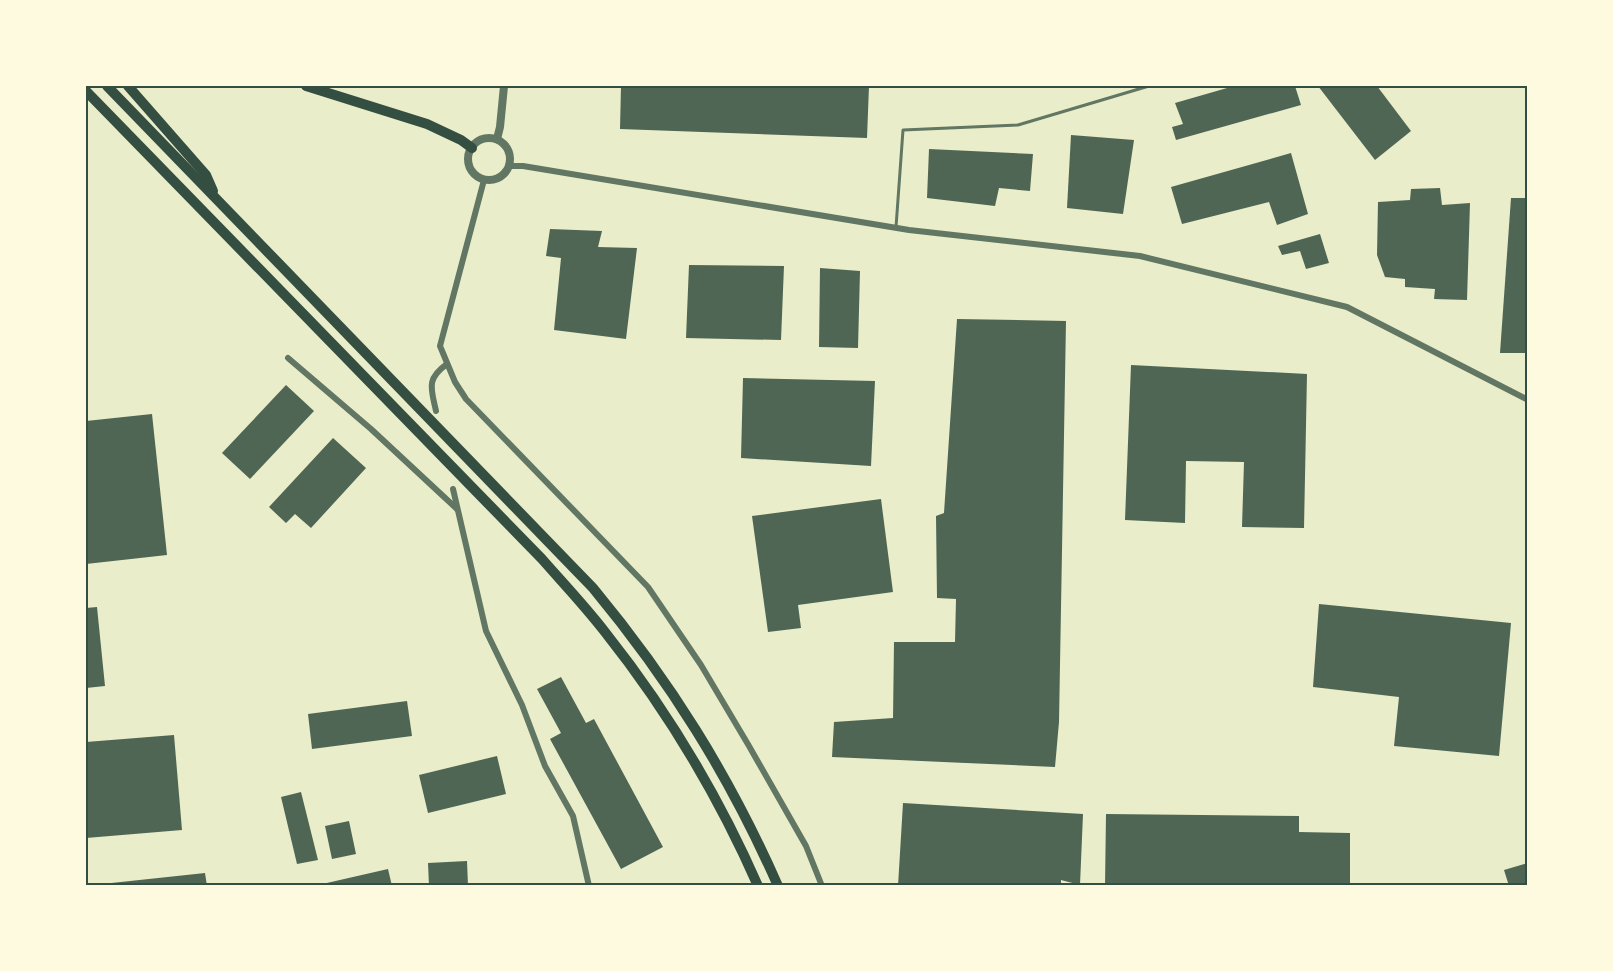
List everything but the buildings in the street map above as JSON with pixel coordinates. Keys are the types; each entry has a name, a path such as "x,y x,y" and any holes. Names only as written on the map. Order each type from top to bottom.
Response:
{"highway":[{"path":"107,86 556,547 613,612 662,677 711,751 748,820 778,885"},
{"path":"128,86 206,175 215,197"},
{"path":"306,86 427,124 461,140 472,148"},
{"path":"86,91 542,559 585,607 649,691 683,741 729,822 759,885"}],"street":[{"path":"497,139 504,86"},
{"path":"483,139 497,139 510,153 509,166 502,176 484,180 473,173 468,160 472,148 483,139"},
{"path":"509,166 523,166 896,228 1140,256 1347,307 1527,400"},
{"path":"484,180 440,346 447,364 466,399 648,587 701,665 749,746 806,846 822,885"},
{"path":"288,358 458,509"},
{"path":"436,411 430,387 433,376 447,364"},
{"path":"453,489 486,631 522,705 545,766 573,816 589,885"}],"lane":[{"path":"896,228 903,130 1018,124 1149,86"}]}
